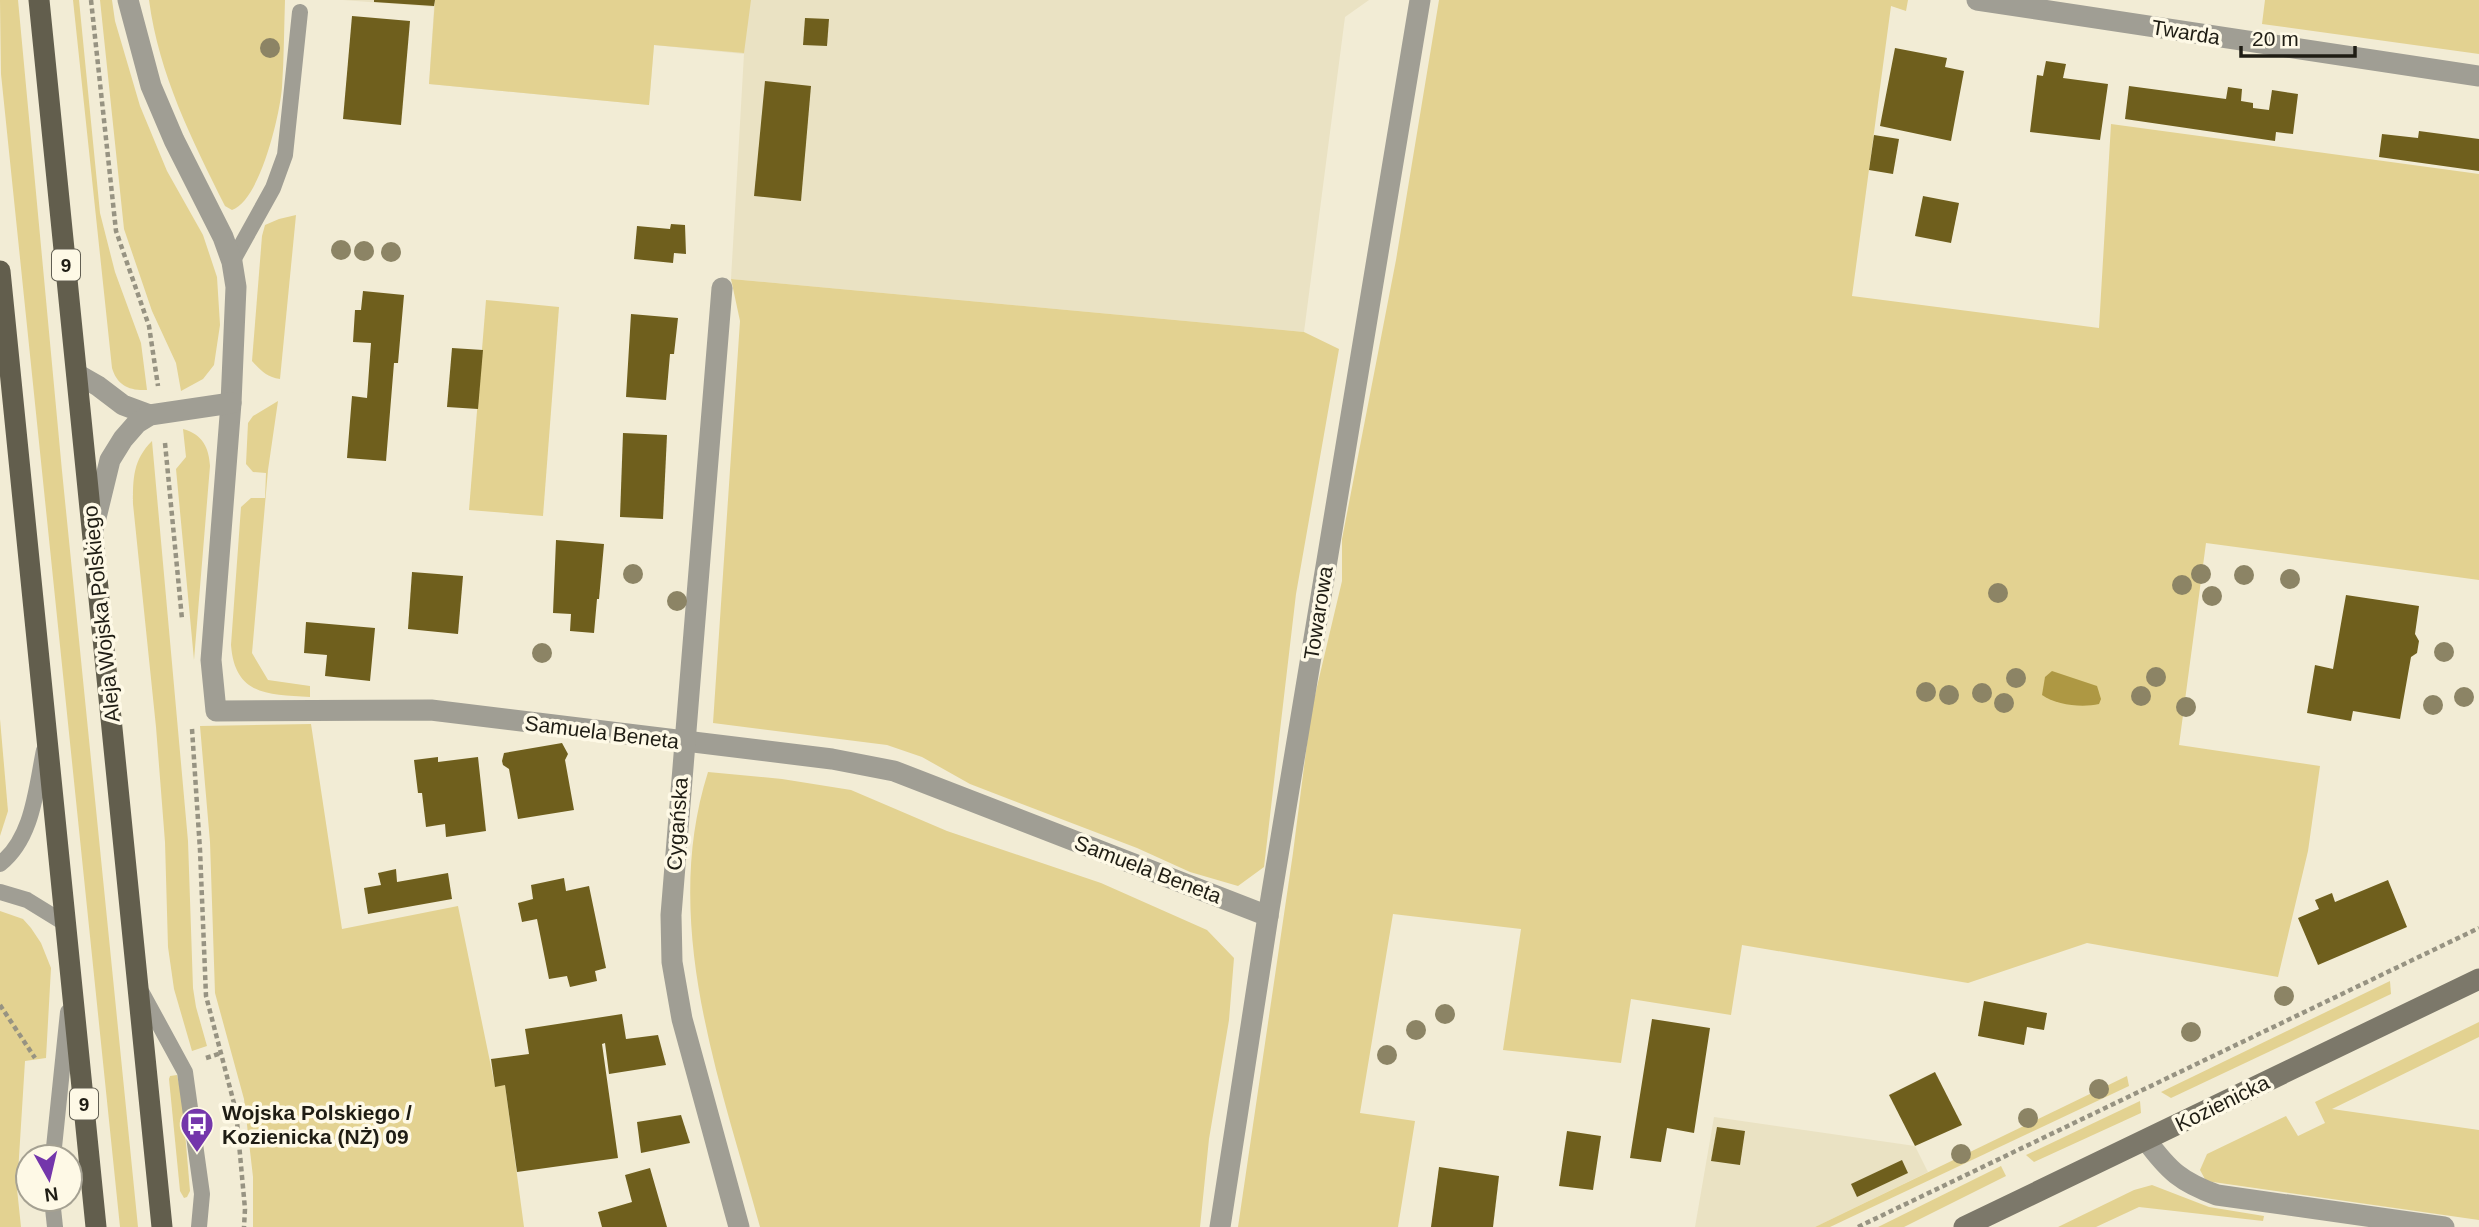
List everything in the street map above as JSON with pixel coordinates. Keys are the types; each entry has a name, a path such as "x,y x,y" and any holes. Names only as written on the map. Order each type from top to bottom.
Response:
{"main road":[{"name":"Aleja Wojska Polskiego","path":"39,0 162,1227"},
{"name":"9","path":"0,271 96,1227"},
{"name":"Kozienicka","path":"1964,1227 2479,979"}],"street":[{"name":"Samuela Beneta","path":"128,0 151,86 232,261 236,298 231,403 211,660 216,711 432,710 683,743 832,759 894,771 1268,916"},
{"name":"Towarowa","path":"1220,1227 1268,916 1420,0"},
{"name":"Twarda","path":"1977,0 2479,76"},
{"name":"Cygańska","path":"722,288 671,915 673,962 682,1019 739,1227"},
{"path":"77,374 123,405 156,414"},
{"path":"93,530 110,460 137,423 156,414 231,403"},
{"path":"2146,1140 2174,1173 2191,1185 2217,1195 2444,1227"}],"lane":[{"path":"232,261 273,188 285,155 300,12"},
{"path":"0,864 19,844 26,830 47,738"},
{"path":"0,892 27,900 66,924"},
{"path":"54,1143 71,981"},
{"path":"138,987 185,1072 202,1194 199,1227"}],"path":[{"path":"90,0 116,231 149,326 156,414 182,620"},
{"path":"192,726 201,849 206,996 236,1111 245,1209 244,1227"},
{"path":"1858,1227 2479,928"},
{"path":"0,1005 36,1059"}],"shaded area":[{"path":"0,0 18,0 138,1227 120,1227 1,74"},
{"path":"73,0 79,0 100,213 115,272 141,343 147,390 125,386 117,379 112,368"},
{"path":"100,0 112,0 115,21 140,106 167,171 203,235 217,277 220,325 214,365 203,379 181,391 176,363 152,311 124,229"},
{"path":"149,0 285,0 282,87 273,136 260,174 242,203 232,210 225,206 178,106 160,55"},
{"path":"343,0 1369,0 1345,17 1304,332 731,279 744,54 654,45 649,105 429,84 434,7"},
{"path":"435,0 751,0 744,53 654,45 649,105 429,84"},
{"path":"1439,0 1908,0 1906,11 1891,6 1852,296 2099,328 2111,124 2479,174 2479,580 2206,543 2179,745 2320,766 2308,851 2278,977 2087,943 1968,983 1742,945 1731,1015 1631,999 1621,1063 1503,1050 1521,929 1393,914 1360,1113 1415,1121 1398,1227 1238,1227 1311,712 1342,581 1342,539 1396,260"},
{"path":"2265,0 2479,0 2479,54 2262,24"},
{"path":"296,215 280,379 271,377 252,361 262,236 265,225"},
{"path":"731,279 1304,332 1339,349 1296,594 1264,867 1238,886 1190,872 1137,848 970,784 922,757 887,745 713,723 740,321"},
{"path":"486,300 559,307 543,516 469,510"},
{"path":"278,401 268,470 252,653 268,680 310,686 310,697 280,695 256,689 239,674 231,645 241,507 251,498 265,498 266,473 253,472 246,464 248,423 253,416"},
{"path":"183,429 195,434 203,442 210,466 194,660 176,469 186,457"},
{"path":"152,441 188,841 193,988 207,1046 192,1051 174,989 168,947 165,842 156,727 133,504 135,470 141,455"},
{"path":"2052,671 2097,686 2101,699 2099,704 2069,705 2042,695 2045,677"},
{"path":"0,719 8,811 0,836"},
{"path":"311,724 342,929 458,906 495,1086 505,1085 524,1227 253,1227 253,1177 244,1099 215,993 210,842 200,726"},
{"path":"708,772 782,779 851,790 947,831 1101,883 1207,930 1234,958 1229,1020 1209,1139 1200,1227 760,1227 713,1059 693,944 690,887 695,829"},
{"path":"0,911 23,919 41,943 51,968 46,1058 25,1061 20,1143 14,1143 14,1213 20,1213 21,1227 0,1227"},
{"path":"2390,981 2391,994 2171,1098 2161,1092"},
{"path":"2479,1022 2479,1037 2332,1109 2479,1130 2479,1220 2206,1181 2200,1170 2207,1154 2286,1116 2298,1136 2325,1123 2315,1102"},
{"path":"177,1075 182,1097 190,1191 184,1198 180,1191 169,1079 170,1076"},
{"path":"2127,1076 2129,1086 1830,1227 1815,1227"},
{"path":"2140,1101 2141,1113 2034,1162 2026,1155"},
{"path":"1714,1117 1915,1146 1928,1172 1815,1227 1695,1227"},
{"path":"2001,1166 2006,1176 1904,1227 1878,1227"},
{"path":"2152,1185 2209,1207 2264,1216 2263,1221 2139,1207 2096,1227 2058,1227 2134,1190"}],"building":[{"path":"374,0 435,0 434,6"},
{"path":"352,16 410,21 401,125 343,119"},
{"path":"805,18 829,19 827,46 803,45"},
{"path":"1895,48 1947,58 1945,67 1964,71 1951,141 1880,126"},
{"path":"2046,61 2066,64 2063,78 2108,84 2100,140 2030,132 2037,75 2043,76"},
{"path":"765,81 811,86 801,201 754,196"},
{"path":"2129,86 2226,99 2228,87 2242,89 2241,101 2253,103 2253,108 2269,110 2272,90 2298,94 2293,134 2276,132 2275,141 2125,119"},
{"path":"2419,131 2479,139 2479,171 2379,157 2382,134 2418,138"},
{"path":"1874,135 1899,139 1893,174 1869,170"},
{"path":"1923,196 1959,203 1951,243 1915,236"},
{"path":"671,224 685,225 686,254 674,253 673,263 634,259 637,226 670,229"},
{"path":"363,291 404,295 398,363 394,363 386,461 347,458 352,396 367,398 371,343 353,342 355,310 361,310"},
{"path":"631,314 678,318 674,354 670,354 666,400 626,397"},
{"path":"452,348 483,350 478,409 447,407"},
{"path":"623,433 667,435 663,519 620,517"},
{"path":"556,540 604,544 594,633 570,631 571,614 553,613"},
{"path":"412,572 463,576 458,634 408,629"},
{"path":"2346,595 2419,606 2415,634 2419,641 2417,653 2411,657 2400,719 2353,711 2351,721 2307,713 2315,665 2333,669"},
{"path":"306,622 375,628 370,681 325,676 327,655 304,653"},
{"path":"562,743 568,754 565,760 574,810 518,819 509,769 502,761 504,753"},
{"path":"438,757 438,762 478,757 486,831 446,837 445,824 426,827 414,760"},
{"path":"396,869 397,882 448,873 452,899 368,914 364,888 381,885 378,873"},
{"path":"564,878 566,891 589,886 606,968 595,971 597,981 570,987 567,976 549,979 537,919 522,922 518,903 533,899 531,885"},
{"path":"2388,880 2407,927 2318,965 2298,918 2319,909 2315,900 2332,893 2335,902"},
{"path":"1984,1001 2047,1013 2044,1030 2027,1027 2024,1045 1978,1036"},
{"path":"622,1014 626,1039 658,1035 666,1065 609,1074 605,1043 602,1044 618,1158 517,1172 505,1085 495,1087 491,1059 529,1054 525,1029"},
{"path":"1652,1019 1710,1028 1694,1133 1667,1128 1661,1162 1630,1158"},
{"path":"1935,1072 1962,1125 1915,1146 1889,1095"},
{"path":"681,1115 690,1143 641,1153 637,1122"},
{"path":"1717,1127 1745,1131 1740,1165 1711,1161"},
{"path":"1567,1131 1601,1136 1593,1190 1559,1186"},
{"path":"1902,1160 1908,1173 1857,1197 1851,1184"},
{"path":"1439,1167 1499,1176 1493,1227 1431,1227"},
{"path":"650,1168 667,1227 602,1227 598,1212 632,1202 625,1175"}],"place":[{"name":"Wojska Polskiego / Kozienicka (NŻ) 09","path":"197,1154"}]}
